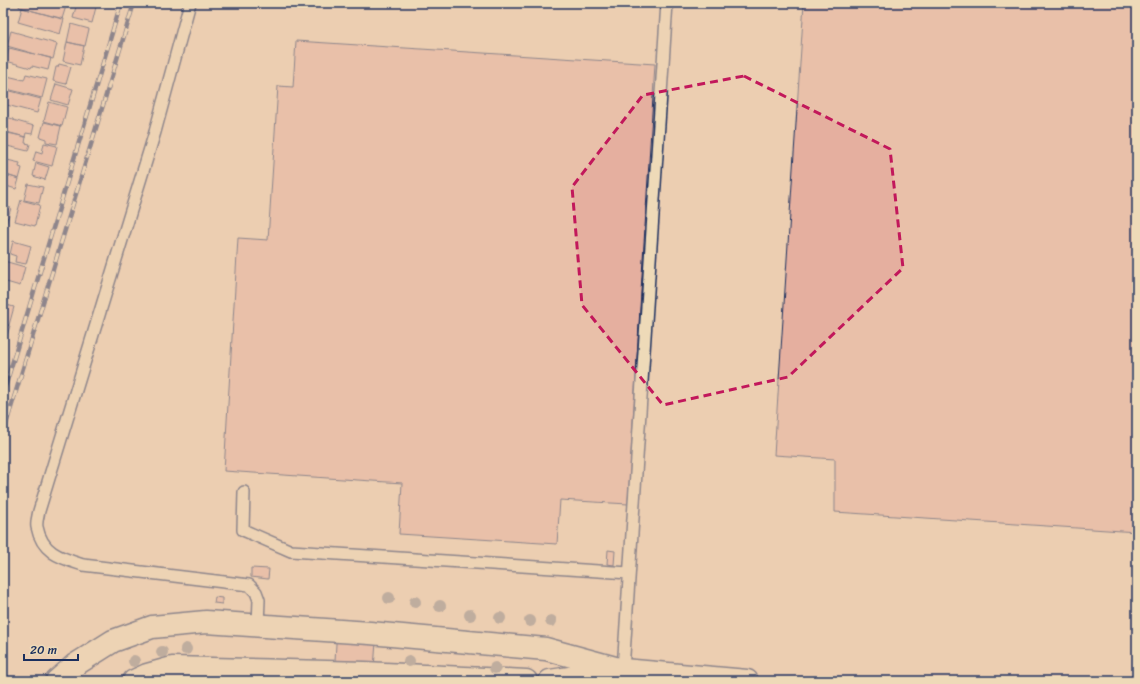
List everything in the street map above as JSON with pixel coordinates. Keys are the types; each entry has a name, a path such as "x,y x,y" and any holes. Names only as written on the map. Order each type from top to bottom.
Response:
{"street":[{"path":"57,681 75,665 113,641 152,628 206,622 370,632 546,649 622,676"},
{"path":"134,681 147,675 172,668 365,673 526,681"},
{"path":"550,681 622,676 747,681"}],"lane":[{"path":"190,3 155,132 39,511 37,526 42,541 51,552 64,559 83,564 249,585 256,592 259,600 258,625"},
{"path":"622,676 667,3"},
{"path":"244,492 243,530 292,551 630,573"}],"highlighted area":[{"path":"744,76 890,149 903,268 788,377 663,405 582,305 572,187 643,95"}],"building":[{"path":"20,3 56,3 66,6 62,19 19,7"},
{"path":"77,3 96,7 92,23 73,18"},
{"path":"804,3 1137,3 1137,532 835,512 835,459 774,455"},
{"path":"22,8 64,19 60,34 18,22"},
{"path":"71,24 89,29 85,46 67,42"},
{"path":"11,31 57,44 53,59 7,46"},
{"path":"296,41 655,64 628,504 560,500 557,544 399,534 402,483 224,471 238,238 268,240 278,86 293,87"},
{"path":"67,42 84,46 80,65 63,61"},
{"path":"9,48 51,58 48,70 32,66 31,68 6,61"},
{"path":"59,64 71,67 66,84 53,81 56,67 58,67"},
{"path":"26,74 47,79 42,98 3,88 3,75 24,80"},
{"path":"56,84 73,89 68,105 51,100"},
{"path":"3,89 41,99 37,113 3,104"},
{"path":"49,102 67,107 62,126 44,121"},
{"path":"3,116 34,126 32,134 26,133 25,137 3,131"},
{"path":"44,122 61,126 57,144 46,142 46,139 40,137"},
{"path":"3,132 26,137 25,143 30,144 28,151 3,145"},
{"path":"44,143 57,146 52,166 33,161 36,151 42,153"},
{"path":"3,159 20,163 19,167 22,168 19,179 3,174"},
{"path":"36,163 49,167 45,180 33,176"},
{"path":"3,174 19,179 16,189 3,185"},
{"path":"28,184 43,187 39,203 24,200"},
{"path":"21,200 40,205 35,226 15,221"},
{"path":"3,206 11,208 8,218 3,217"},
{"path":"3,217 8,218 4,233 3,233"},
{"path":"13,241 31,246 26,264 15,262 16,256 10,254"},
{"path":"4,261 25,267 20,286 3,281"},
{"path":"3,304 14,307 9,325 3,324"},
{"path":"3,324 10,326 4,345 3,345"},
{"path":"608,550 615,551 614,565 607,564"},
{"path":"251,568 269,569 268,579 251,577"},
{"path":"215,597 222,598 222,604 214,603"},
{"path":"337,626 377,629 373,681 334,679"}],"railway":[{"path":"3,394 121,3"},
{"path":"3,434 134,3"}]}
